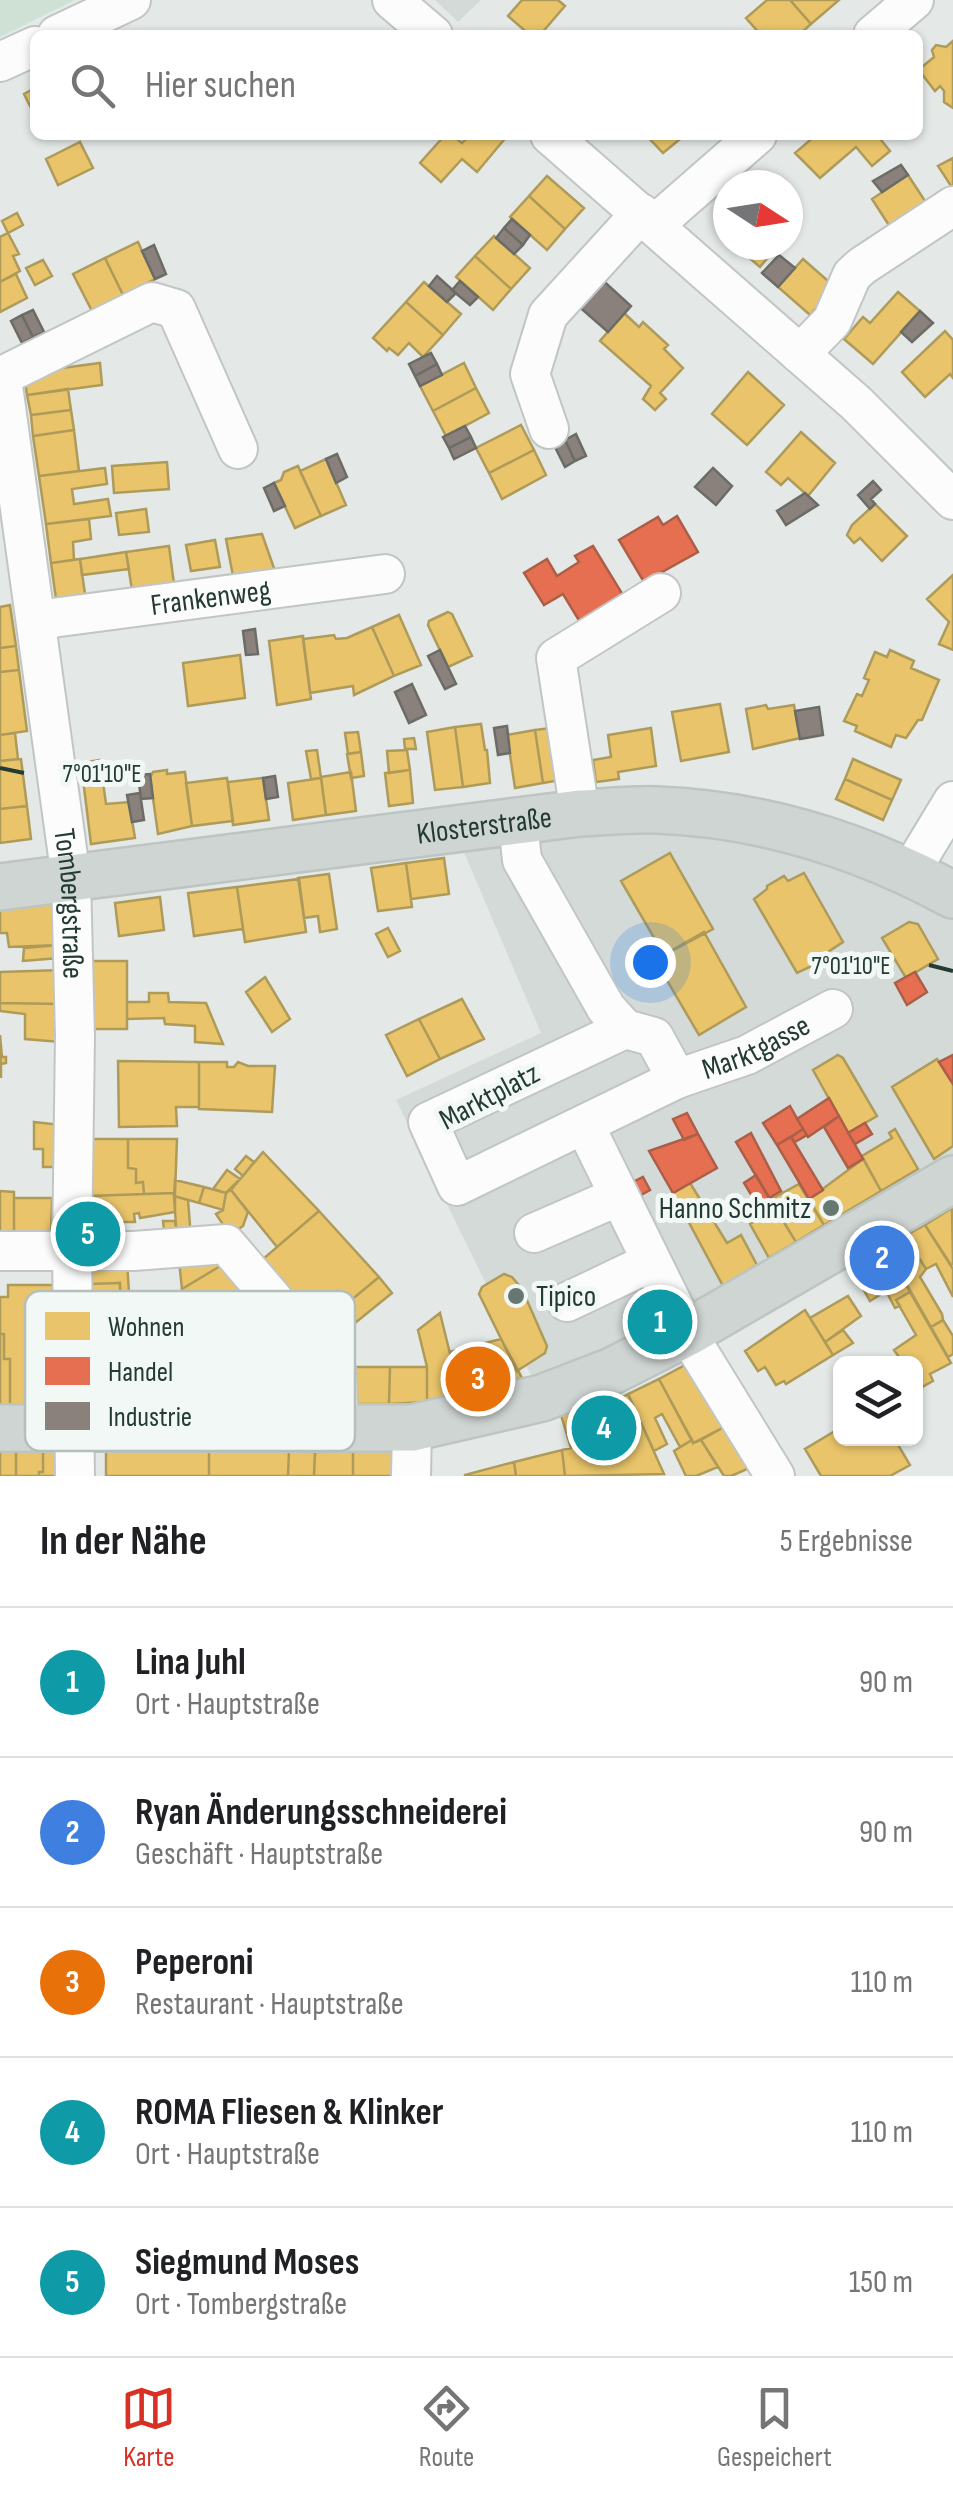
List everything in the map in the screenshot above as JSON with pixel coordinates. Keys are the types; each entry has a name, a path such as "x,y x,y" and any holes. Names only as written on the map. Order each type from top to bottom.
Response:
{"main road":[{"name":"Klosterstraße","path":"0,887 580,814 653,809 716,814 829,840 910,872 953,895"},
{"path":"355,1428 412,1428 542,1398 612,1371 686,1333 953,1179"},
{"path":"0,1428 25,1428"}],"street":[{"path":"68,30 131,0"},
{"path":"392,0 427,30"},
{"path":"879,30 914,0"},
{"path":"0,62 30,48"},
{"path":"556,140 856,403 953,500"},
{"path":"548,429 530,374 548,315 648,219 751,140"},
{"path":"800,354 832,320 852,275 953,206"},
{"name":"Tombergstraße","path":"73,1291 75,1036 71,878 1,387 152,302 176,309 238,449"},
{"name":"Frankenweg","path":"37,620 385,574"},
{"path":"580,814 556,658 660,593"},
{"path":"910,872 953,801"},
{"path":"518,822 522,860 606,1008 626,1029 654,1038 677,1079"},
{"name":"Marktgasse","path":"677,1079 748,1055 833,1009"},
{"name":"Marktplatz","path":"626,1029 428,1122 457,1186 677,1079"},
{"path":"584,1126 686,1333 775,1476"},
{"path":"534,1233 618,1196"},
{"path":"0,1251 149,1250 226,1244 266,1291"},
{"path":"567,1302 651,1262"},
{"path":"411,1476 412,1428"}],"shaded area":[{"path":"435,0 481,0 458,22"},
{"path":"653,809 953,895 953,1178 542,1398 396,1100 541,1033 454,829"}],"green space":[{"path":"0,0 75,0 0,37"}],"building: Wohnen":[{"path":"522,0 558,0 565,6 544,30 524,30 508,16"},
{"path":"767,0 790,0 811,24 804,30 757,30 746,18"},
{"path":"790,0 839,0 811,24"},
{"path":"953,41 953,108 944,102 940,86 935,91 923,76 923,66 934,57 932,50 936,45 946,47"},
{"path":"441,140 504,140 477,172 462,159 441,182 420,163"},
{"path":"651,140 679,140 663,153"},
{"path":"810,140 881,140 890,151 872,166 856,147 820,178 795,153"},
{"path":"80,142 93,168 58,185 46,159"},
{"path":"953,158 953,185 951,186 938,166"},
{"path":"908,175 929,207 892,230 872,199"},
{"path":"547,176 584,208 565,229 529,196"},
{"path":"529,196 565,229 547,250 510,217"},
{"path":"17,213 23,225 8,233 2,221"},
{"path":"8,233 19,254 13,256 20,271 0,282 0,237"},
{"path":"494,236 530,268 511,289 475,256"},
{"path":"138,242 155,279 123,295 105,258"},
{"path":"475,256 511,289 493,310 456,277"},
{"path":"105,258 123,295 92,311 73,274"},
{"path":"803,259 835,287 810,315 778,287"},
{"path":"43,260 52,276 35,285 26,268"},
{"path":"16,274 27,298 0,312 0,282"},
{"path":"424,282 461,314 443,335 406,302"},
{"path":"898,292 920,311 873,364 844,339 863,317 870,323"},
{"path":"406,302 443,335 423,357 409,343 398,355 373,338"},
{"path":"624,313 639,327 643,322 668,345 664,349 683,368 660,393 666,399 655,410 643,399 651,386 600,341"},
{"path":"945,331 953,340 953,378 950,374 925,397 902,372"},
{"path":"100,363 102,385 27,395 24,373"},
{"path":"464,363 476,388 433,411 420,386"},
{"path":"748,372 784,405 747,445 712,414"},
{"path":"476,388 489,413 446,436 433,411"},
{"path":"68,389 71,410 31,415 27,395"},
{"path":"71,410 74,430 33,436 31,415"},
{"path":"521,425 534,450 489,473 476,448"},
{"path":"74,430 79,471 39,476 33,436"},
{"path":"801,432 835,463 808,496 788,478 781,485 766,472"},
{"path":"534,450 546,475 502,499 489,473"},
{"path":"326,459 346,505 321,516 300,471"},
{"path":"167,462 169,489 114,493 112,466"},
{"path":"298,466 321,516 295,528 274,483 281,480 284,472"},
{"path":"105,468 107,484 72,489 74,504 108,499 111,516 46,524 39,476"},
{"path":"875,504 907,536 882,561 860,538 854,543 847,535"},
{"path":"146,509 149,532 119,535 116,513"},
{"path":"89,519 91,539 73,542 74,560 51,563 46,524"},
{"path":"262,534 275,571 233,576 226,539"},
{"path":"215,540 220,567 191,571 186,545"},
{"path":"169,546 174,584 132,590 126,552"},
{"path":"126,552 129,569 82,575 80,559"},
{"path":"80,559 85,594 56,599 51,563"},
{"path":"953,575 953,650 939,644 949,622 927,599"},
{"path":"10,605 16,646 0,648 0,607"},
{"path":"448,612 472,656 448,667 428,625"},
{"path":"399,615 421,665 394,676 372,627"},
{"path":"372,627 394,676 354,695 353,686 310,693 303,639 334,635 336,639 347,638"},
{"path":"303,636 311,699 277,705 269,641"},
{"path":"16,646 19,670 0,672 0,648"},
{"path":"890,650 914,661 911,668 939,680 922,720 906,738 896,735 891,747 855,731 857,726 844,721 857,694 862,696 869,680 864,678 875,652 887,657"},
{"path":"240,655 245,698 188,706 183,663"},
{"path":"19,670 27,731 0,735 0,672"},
{"path":"720,704 729,752 681,761 672,712"},
{"path":"766,705 768,709 794,705 800,738 753,749 746,709"},
{"path":"481,724 490,783 463,787 455,727"},
{"path":"455,727 463,787 435,790 427,732"},
{"path":"558,727 566,779 543,783 535,730"},
{"path":"651,728 656,766 618,772 619,779 596,782 593,760 611,757 608,735"},
{"path":"535,730 543,783 515,788 507,735"},
{"path":"358,732 361,752 348,754 345,733"},
{"path":"15,733 18,759 0,761 0,735"},
{"path":"414,738 416,749 405,749 404,739"},
{"path":"317,750 321,778 311,779 306,751"},
{"path":"407,750 410,770 389,773 387,751"},
{"path":"361,752 364,776 351,778 347,754"},
{"path":"21,759 27,806 0,809 0,761"},
{"path":"853,759 901,780 892,800 845,779"},
{"path":"100,760 106,804 129,802 135,838 91,844 81,763"},
{"path":"167,770 167,774 185,772 192,826 158,834 150,777 153,772"},
{"path":"410,770 413,803 389,806 385,773"},
{"path":"351,772 356,811 326,815 321,777"},
{"path":"227,778 233,821 192,826 186,783"},
{"path":"263,778 269,820 233,825 228,782"},
{"path":"321,778 326,815 293,820 288,783"},
{"path":"845,779 892,800 883,820 836,799"},
{"path":"27,806 31,839 0,843 0,809"},
{"path":"670,853 713,929 664,955 621,881"},
{"path":"444,858 449,894 411,899 406,863"},
{"path":"406,863 412,907 378,911 371,868"},
{"path":"804,873 843,942 828,952 831,957 797,973 754,899 784,876 788,881"},
{"path":"329,874 337,929 320,932 318,916 304,918 298,878"},
{"path":"299,879 306,932 245,942 237,887"},
{"path":"237,887 243,929 194,936 188,893"},
{"path":"160,897 164,930 119,936 115,903"},
{"path":"53,900 59,945 9,947 7,933 0,933 0,906"},
{"path":"909,922 918,924 938,959 906,978 882,938"},
{"path":"388,928 400,951 388,957 376,934"},
{"path":"704,932 746,1007 699,1035 655,960"},
{"path":"59,945 59,958 23,961 24,948"},
{"path":"91,961 127,961 127,1029 91,1029"},
{"path":"61,970 61,1004 0,1003 0,972"},
{"path":"265,977 290,1019 272,1032 246,992"},
{"path":"149,993 168,993 169,1002 206,1003 223,1044 195,1042 195,1026 165,1024 164,1018 127,1019 127,1002 149,1002"},
{"path":"462,999 484,1039 440,1059 419,1019"},
{"path":"0,1003 61,1004 60,1042 25,1039 25,1014 0,1011"},
{"path":"419,1019 440,1059 407,1076 386,1035"},
{"path":"838,1055 877,1116 848,1133 813,1070"},
{"path":"937,1059 953,1084 953,1146 934,1159 892,1087"},
{"path":"118,1061 199,1062 199,1107 176,1107 177,1126 119,1127"},
{"path":"199,1062 227,1062 227,1067 238,1062 275,1066 272,1112 199,1109"},
{"path":"34,1122 62,1125 61,1167 43,1167 43,1149 34,1149"},
{"path":"895,1129 918,1169 881,1191 862,1156 892,1138 889,1133"},
{"path":"89,1139 128,1139 128,1168 136,1169 136,1183 143,1182 144,1194 89,1196"},
{"path":"128,1139 177,1139 175,1193 144,1194 143,1182 136,1183 136,1169 128,1168"},
{"path":"263,1152 319,1211 277,1247 231,1190"},
{"path":"246,1156 254,1162 243,1176 235,1169"},
{"path":"863,1159 881,1191 824,1225 809,1199"},
{"path":"227,1170 240,1179 226,1193 213,1189"},
{"path":"175,1180 204,1187 199,1203 174,1196"},
{"path":"690,1183 727,1243 741,1235 757,1265 723,1286 673,1193"},
{"path":"799,1184 824,1225 796,1242 770,1200"},
{"path":"204,1187 226,1193 223,1210 199,1203"},
{"path":"231,1190 248,1212 243,1226 230,1235 216,1214 223,1210 226,1193"},
{"path":"0,1191 14,1192 14,1234 0,1235"},
{"path":"175,1193 175,1212 140,1218 139,1213 134,1214 135,1222 119,1222 119,1232 89,1233 89,1196"},
{"path":"174,1196 188,1200 191,1238 177,1241"},
{"path":"14,1198 52,1198 51,1235 14,1234"},
{"path":"952,1208 953,1264 951,1265 925,1225"},
{"path":"776,1209 796,1242 769,1258 750,1224"},
{"path":"319,1211 379,1277 355,1297 355,1291 280,1291 256,1265"},
{"path":"163,1221 175,1221 176,1229 164,1230"},
{"path":"925,1225 953,1269 953,1297 936,1264 926,1269 905,1236"},
{"path":"905,1236 926,1269 920,1277 942,1314 943,1320 931,1327 886,1248"},
{"path":"886,1248 910,1292 896,1300 900,1306 895,1308 886,1291 870,1301 852,1269"},
{"path":"179,1261 227,1262 182,1289"},
{"path":"127,1262 129,1291 120,1291 120,1283 89,1284 88,1263"},
{"path":"227,1262 252,1291 184,1291"},
{"path":"504,1274 522,1289 547,1346 545,1353 517,1371 479,1294 482,1287"},
{"path":"379,1277 392,1293 355,1323 355,1297"},
{"path":"120,1283 120,1291 89,1291 89,1284"},
{"path":"8,1285 60,1285 60,1291 25,1291 25,1405 10,1405 10,1359 4,1359 4,1334 0,1334 0,1297 8,1297"},
{"path":"910,1292 951,1363 930,1374 933,1381 923,1386 923,1356 898,1356 894,1350 916,1335 896,1300"},
{"path":"848,1296 861,1316 825,1342 810,1318"},
{"path":"805,1310 833,1355 786,1384 784,1381 776,1385 765,1367 758,1371 745,1351"},
{"path":"440,1313 460,1394 427,1402 427,1367 418,1330"},
{"path":"943,1320 953,1336 953,1354 948,1357 931,1327"},
{"path":"843,1330 853,1343 833,1355 825,1342"},
{"path":"0,1334 4,1334 4,1359 10,1359 10,1405 0,1405"},
{"path":"501,1339 522,1378 460,1394 450,1352"},
{"path":"689,1363 726,1426 693,1443 659,1379"},
{"path":"355,1367 390,1367 389,1404 355,1404"},
{"path":"390,1367 427,1367 427,1402 389,1404"},
{"path":"659,1379 692,1440 680,1447 662,1414 655,1418 667,1444 654,1451 628,1394"},
{"path":"628,1394 664,1474 565,1476 562,1450 571,1448 561,1415 616,1401"},
{"path":"726,1426 752,1467 731,1476 724,1476 701,1440"},
{"path":"833,1432 833,1446 899,1446 910,1465 890,1476 821,1476 805,1449"},
{"path":"692,1440 701,1440 718,1467 686,1476 674,1451"},
{"path":"562,1450 565,1476 516,1476 514,1462"},
{"path":"0,1451 16,1451 16,1476 0,1476"},
{"path":"16,1451 43,1451 43,1472 39,1476 16,1476"},
{"path":"43,1451 62,1451 62,1476 39,1476 43,1472"},
{"path":"106,1451 209,1451 209,1476 106,1476"},
{"path":"209,1451 289,1451 288,1476 209,1476"},
{"path":"289,1451 315,1452 314,1476 288,1476"},
{"path":"353,1451 396,1451 395,1476 353,1476"},
{"path":"353,1451 353,1476 314,1476 315,1452"},
{"path":"514,1462 516,1476 465,1476 465,1475"}],"building: Handel":[{"path":"677,516 698,552 644,582 619,540 658,517 663,525"},
{"path":"593,546 623,595 580,622 563,594 544,605 524,573 547,559 557,576 579,562 575,556"},
{"path":"915,972 927,992 907,1005 895,983"},
{"path":"953,1055 953,1084 939,1062"},
{"path":"829,1098 839,1116 808,1137 797,1119"},
{"path":"790,1106 803,1129 777,1145 763,1123"},
{"path":"687,1113 698,1134 684,1140 673,1119"},
{"path":"839,1116 863,1159 848,1168 824,1127"},
{"path":"865,1123 872,1134 855,1144 848,1133"},
{"path":"803,1129 807,1135 795,1142 791,1137"},
{"path":"751,1133 781,1191 769,1198 736,1142"},
{"path":"698,1134 717,1168 673,1193 649,1151"},
{"path":"791,1137 823,1190 809,1199 777,1145"},
{"path":"756,1175 776,1209 764,1216 744,1183"},
{"path":"643,1177 650,1190 639,1196 631,1183"}],"building: Industrie":[{"path":"901,165 908,175 882,192 873,181"},
{"path":"512,219 530,235 523,245 504,228"},
{"path":"504,228 523,245 514,254 496,238"},
{"path":"154,245 166,274 155,279 142,251"},
{"path":"774,260 785,260 795,268 778,287 762,273"},
{"path":"437,276 456,293 447,302 429,286"},
{"path":"598,276 631,306 608,332 575,303"},
{"path":"460,281 478,297 470,305 452,290"},
{"path":"33,310 44,332 33,337 22,315"},
{"path":"920,311 933,323 912,342 901,332"},
{"path":"22,315 33,337 22,343 11,321"},
{"path":"431,353 437,364 415,376 409,364"},
{"path":"437,364 442,375 420,386 415,376"},
{"path":"465,426 471,437 449,448 443,437"},
{"path":"576,434 586,456 575,461 565,440"},
{"path":"471,437 476,448 454,459 449,448"},
{"path":"565,440 575,461 565,467 554,445"},
{"path":"337,454 347,477 336,483 326,459"},
{"path":"713,468 732,486 716,505 695,487"},
{"path":"873,481 881,490 871,499 875,504 870,509 858,495"},
{"path":"274,483 285,506 274,511 264,488"},
{"path":"805,493 818,505 786,525 777,511"},
{"path":"255,629 258,654 246,655 243,631"},
{"path":"440,650 456,684 445,689 428,656"},
{"path":"412,684 426,715 409,723 395,692"},
{"path":"819,707 823,735 800,739 795,711"},
{"path":"507,726 510,753 498,755 494,728"},
{"path":"150,774 153,798 141,799 138,775"},
{"path":"275,776 278,797 266,799 263,778"},
{"path":"140,793 144,820 132,822 127,795"}],"place":[{"name":"Hanno Schmitz","path":"831,1208"},
{"name":"Siegmund Moses","path":"88,1234"},
{"name":"Ryan Änderungsschneiderei","path":"882,1258"},
{"name":"Tipico","path":"516,1296"},
{"name":"Lina Juhl","path":"660,1322"},
{"name":"Peperoni","path":"478,1379"},
{"name":"ROMA Fliesen & Klinker","path":"604,1428"}]}
